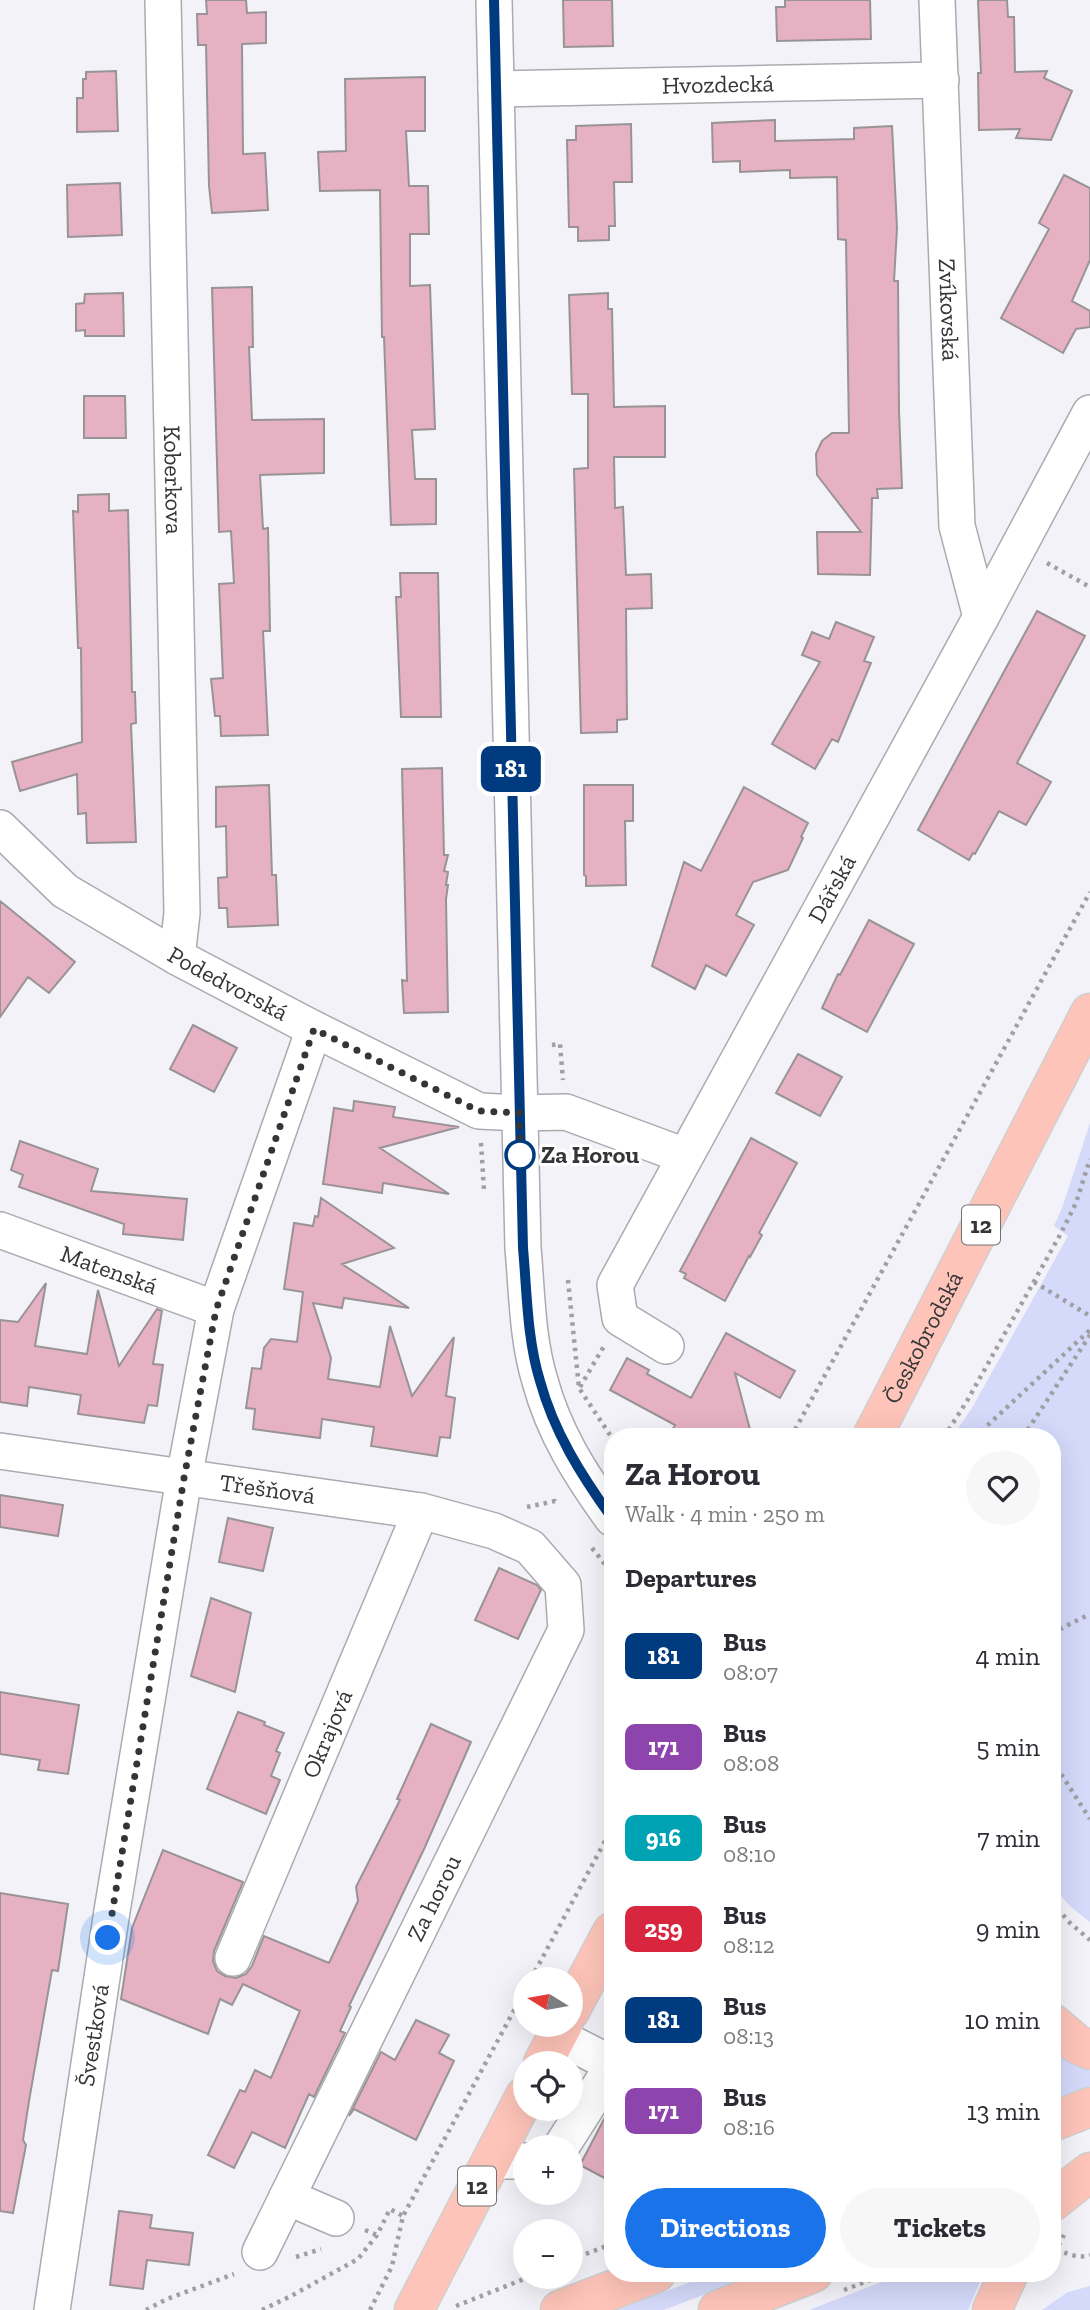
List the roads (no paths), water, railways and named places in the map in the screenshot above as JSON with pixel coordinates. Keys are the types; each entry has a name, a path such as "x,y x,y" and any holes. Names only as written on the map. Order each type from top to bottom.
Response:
{"main road":[{"name":"Českobrodská","path":"877,1428 1090,1013"},
{"path":"583,1989 604,1952"},
{"path":"1061,2031 1077,2044 1090,2050"},
{"path":"1061,2118 1090,2107"},
{"name":"12","path":"414,2310 446,2245 508,2161 518,2121"},
{"path":"1061,2177 1090,2166"},
{"path":"1061,2195 1090,2172"},
{"path":"560,2310 633,2282"},
{"path":"718,2310 790,2282"},
{"path":"992,2310 1005,2282"}],"street":[{"name":"Koberkova","path":"163,0 182,899 177,957"},
{"path":"494,0 523,1248 531,1338 539,1380 554,1423 575,1464 604,1506"},
{"name":"Zvíkovská","path":"937,0 957,526 981,617"},
{"name":"Hvozdecká","path":"496,89 941,80"},
{"name":"Dářská","path":"666,1346 620,1318 615,1286 1090,413"},
{"name":"Podedvorská","path":"0,828 65,891 177,957 479,1111 566,1112 685,1156"},
{"name":"Švestková","path":"52,2310 112,1912 184,1478 216,1310 314,1029"},
{"name":"Matenská","path":"0,1230 216,1310"},
{"name":"Třešňová","path":"0,1451 421,1511 494,1531 530,1547"},
{"name":"Okrajová","path":"233,1958 421,1511"},
{"name":"Za horou","path":"263,2261 287,2197 566,1630 563,1585 530,1547"},
{"path":"563,2037 604,2061"},
{"path":"569,2135 604,2079"},
{"path":"287,2197 343,2230"}],"place":[{"name":"Za Horou","path":"520,1155"}]}
